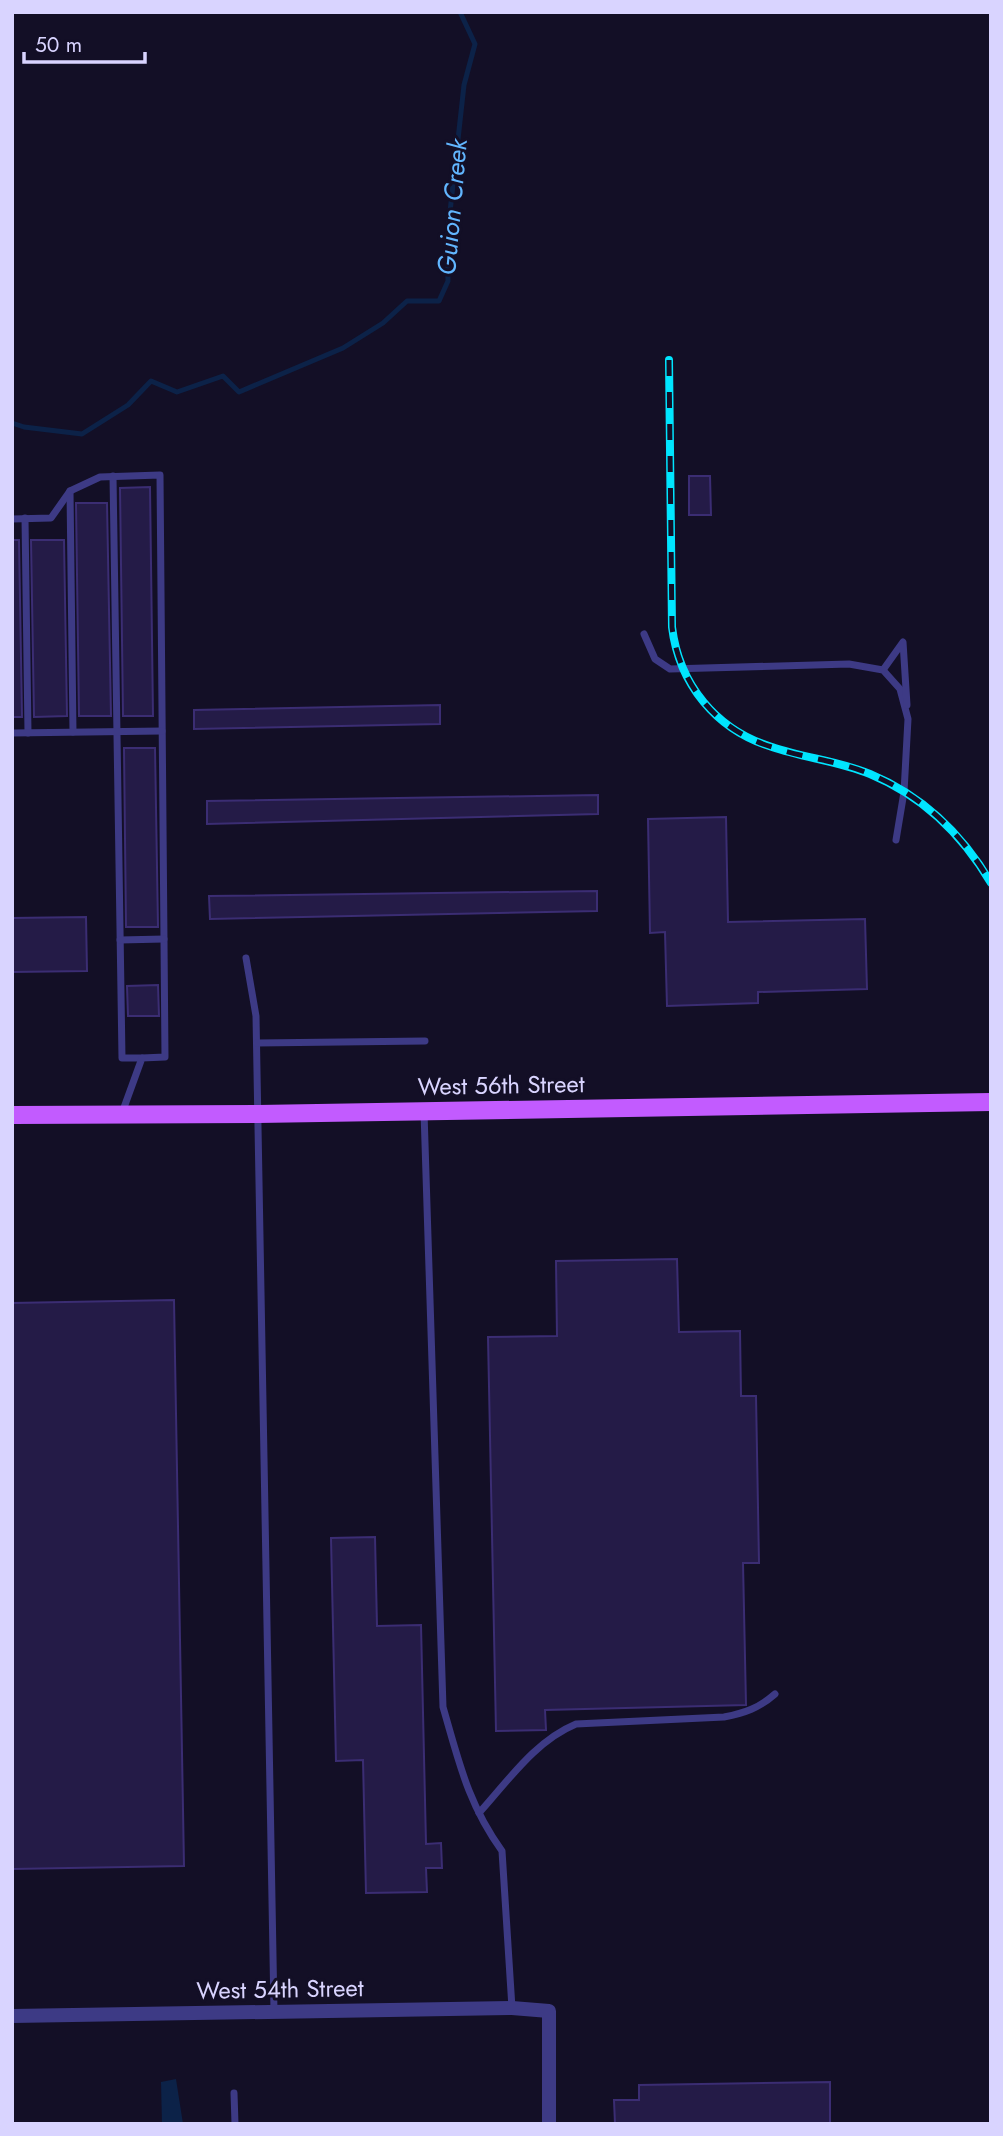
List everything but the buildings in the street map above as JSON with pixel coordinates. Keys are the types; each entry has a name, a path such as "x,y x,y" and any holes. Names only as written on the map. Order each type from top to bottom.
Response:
{"main road":[{"name":"West 56th Street","path":"12,1115 258,1114 991,1102"}],"street":[{"name":"West 54th Street","path":"12,2016 512,2008 549,2011 549,2124"}],"lane":[{"path":"12,519 51,518 69,491 100,477 113,476 160,475 165,1057 122,1058 113,476"},
{"path":"69,491 73,732"},
{"path":"25,518 28,733"},
{"path":"644,634 655,659 670,669 849,664 883,670 900,689 908,719"},
{"path":"883,670 903,642 908,719 904,792 896,840"},
{"path":"12,733 162,731"},
{"path":"120,940 164,939"},
{"path":"246,958 256,1016 257,1043 274,2012"},
{"path":"257,1043 425,1041"},
{"path":"122,1114 142,1058"},
{"path":"424,1111 443,1707 469,1793 502,1851 512,2008"},
{"path":"479,1813 538,1748 557,1732 576,1724 724,1717 761,1706 775,1694"},
{"path":"234,2093 234,2124"}],"water":[{"path":"176,2079 183,2124 162,2124 161,2082"}],"waterway":[{"name":"Guion Creek","path":"12,423 82,434 128,405 151,381 177,392 223,376 239,392 343,348 383,323 407,301 439,301 448,281 447,239 464,85 475,44 460,12"}],"railway":[{"path":"669,360 672,627 676,648 692,686 718,717 752,739 784,751 870,774 907,793 940,818 967,848 991,883"}]}
